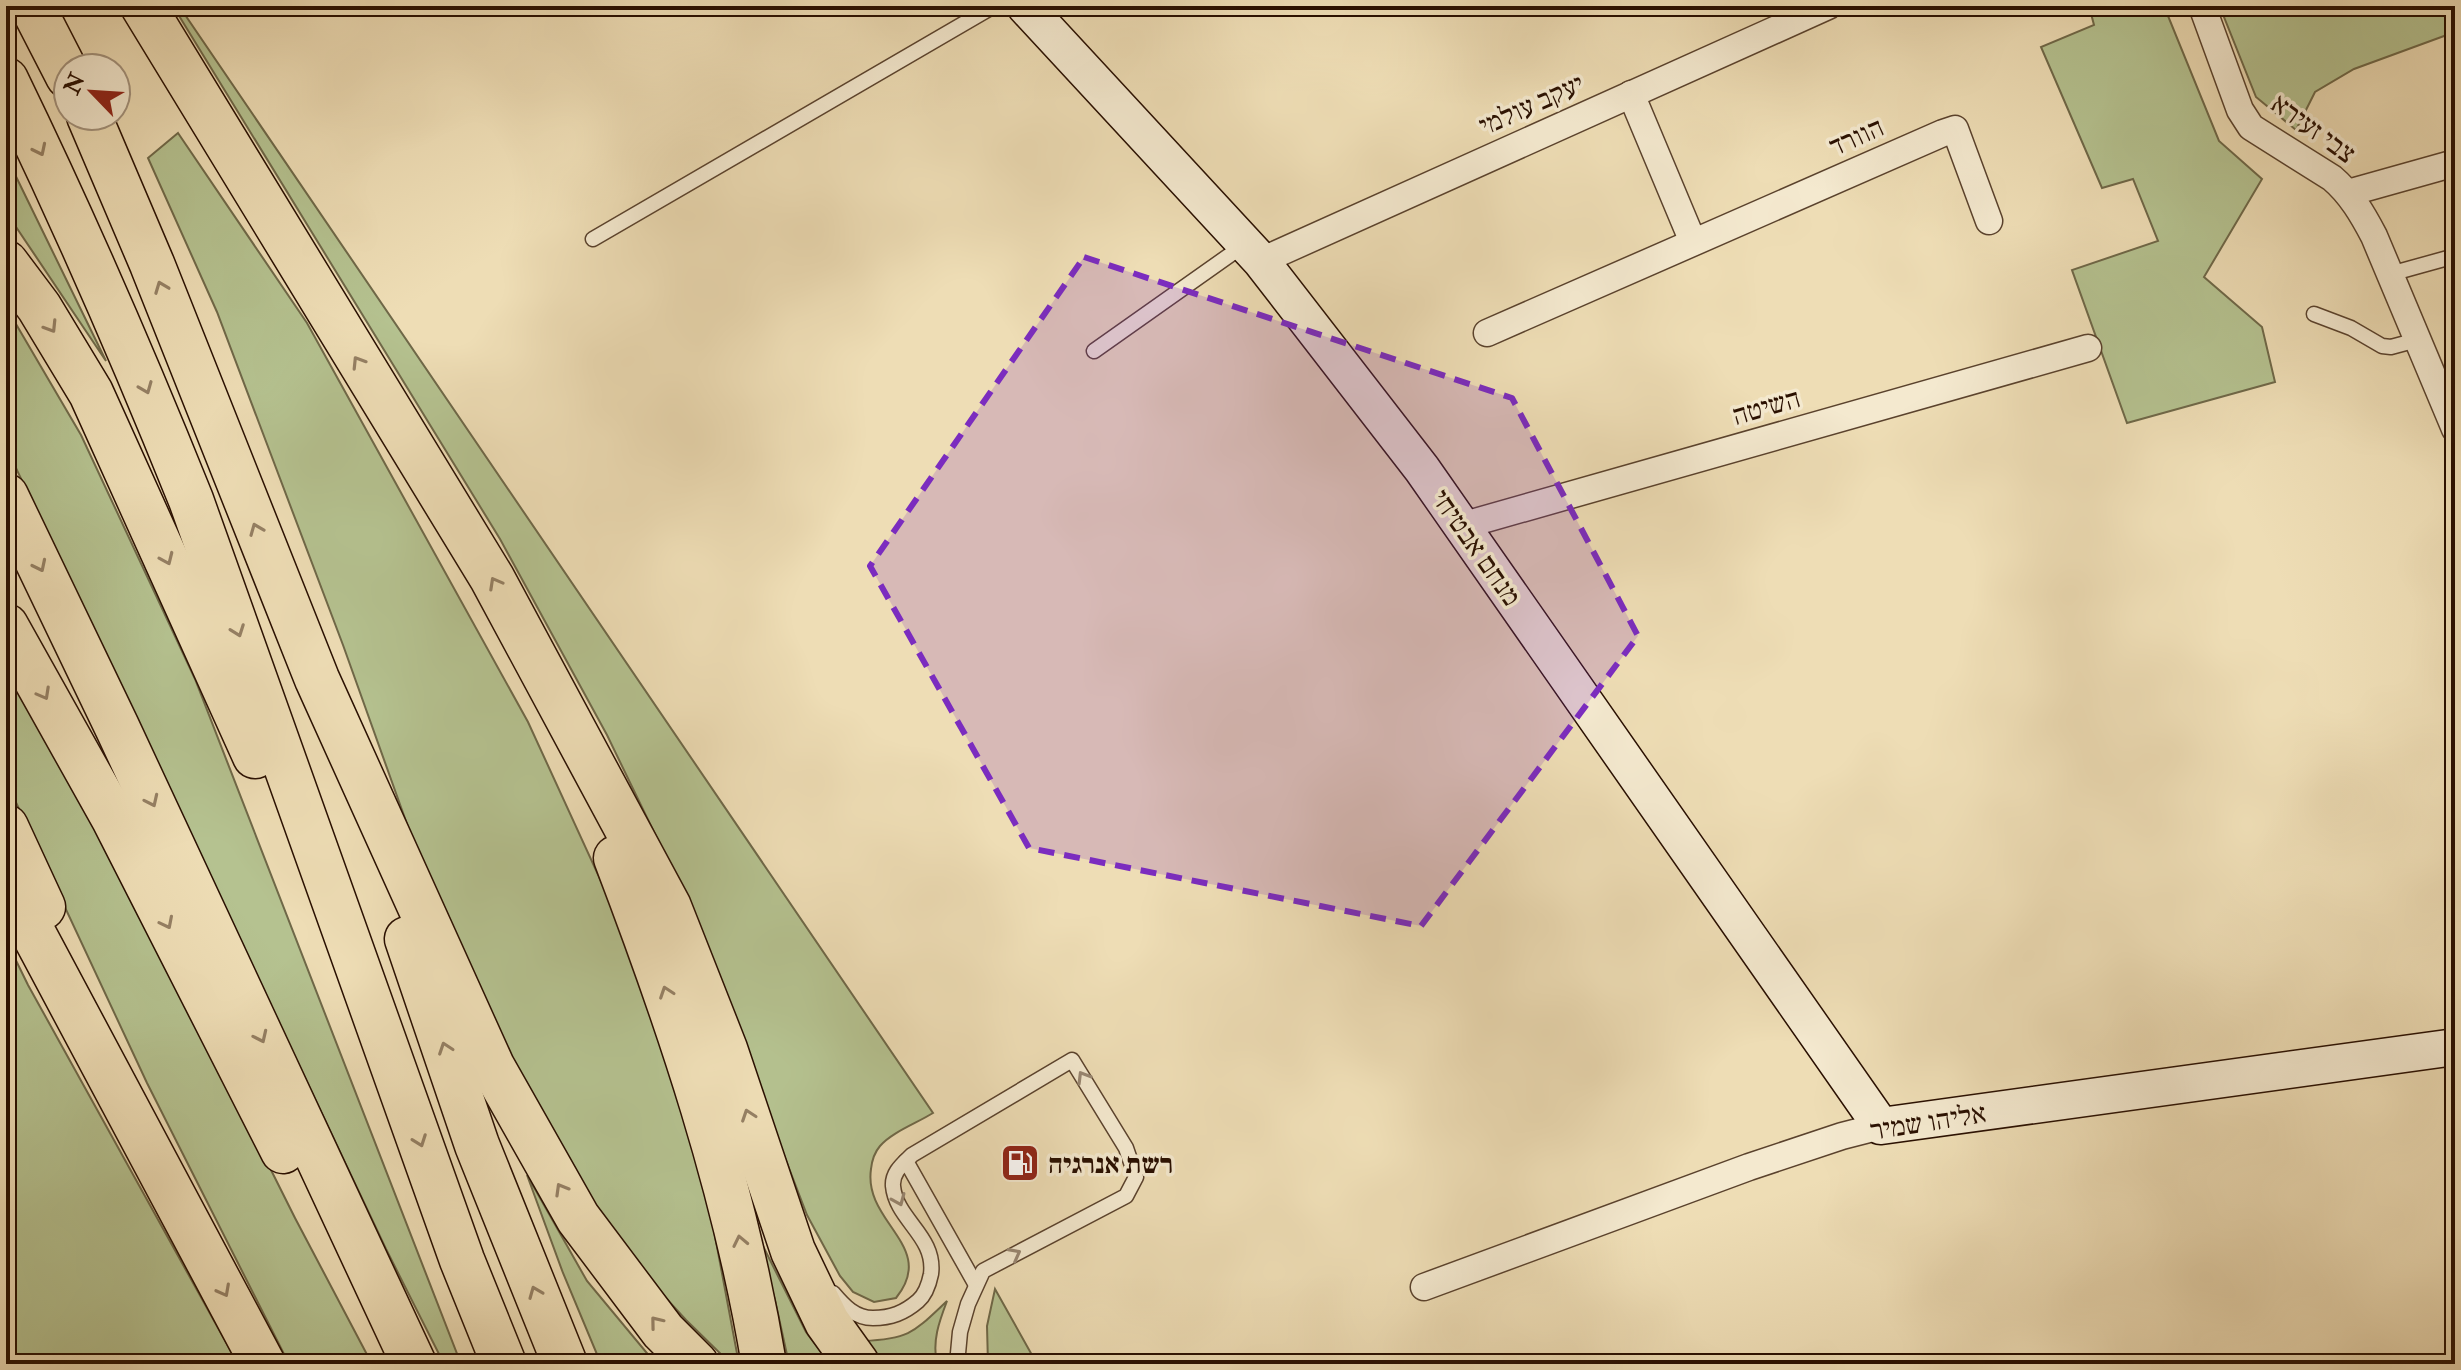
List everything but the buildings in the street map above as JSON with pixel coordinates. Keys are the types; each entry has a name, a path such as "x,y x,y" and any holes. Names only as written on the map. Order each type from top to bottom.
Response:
{"highway":[{"path":"32,6 56,52"},
{"path":"123,6 330,315"},
{"path":"143,6 492,578 669,907 725,1049 793,1251 827,1322 857,1364"},
{"path":"6,80 66,204 123,333 191,500 462,1260 504,1364"},
{"path":"96,132 152,264 317,679 492,1066 578,1218 663,1331 696,1364"},
{"path":"6,263 39,307 91,393 394,1068"},
{"path":"6,496 414,1364"},
{"path":"6,626 114,819 392,1364"},
{"path":"532,652 564,722 671,1004 724,1175 764,1364"},
{"path":"317,679 477,1145 565,1364"},
{"path":"6,827 188,1222"},
{"path":"6,882 263,1364"}],"street":[{"name":"מנחם אבטיחי","path":"1025,6 1253,253 1363,390 1881,1126"},
{"name":"יעקב עולמי","path":"1253,253 1631,94 1828,6"},
{"name":"צבי זעירא","path":"2202,6 2240,110 2251,127 2332,178 2348,193 2374,236 2455,429"},
{"path":"1631,94 1693,242"},
{"name":"הוורד","path":"1487,333 1955,129 1989,221"},
{"path":"2348,193 2455,163"},
{"name":"השיטה","path":"1461,526 2088,348"},
{"name":"אליהו שמיר","path":"1424,1287 1749,1167 1881,1126 2455,1047"}],"lane":[{"path":"593,239 994,6"},
{"path":"1094,351 1253,253"},
{"path":"2390,274 2455,256"},
{"path":"2314,314 2351,328 2382,346 2391,347 2417,340"},
{"path":"765,1162 825,1284 846,1309 865,1318 889,1318 921,1298 929,1284 932,1262 929,1247 895,1197 893,1181 899,1168 1072,1060 1126,1148 1136,1177 1126,1196 983,1271 960,1332 957,1364"},
{"path":"906,1161 976,1285"}],"highlighted area":[{"path":"1084,257 1512,398 1638,636 1421,926 1029,848 870,566"}],"green space":[{"path":"173,6 179,6 933,1113 885,1141 876,1151 872,1163 872,1188 877,1205 904,1249 909,1264 907,1280 896,1298 874,1302 853,1292 840,1276 807,1215 682,890 607,735 500,539"},
{"path":"2089,6 2164,6 2219,141 2262,179 2204,277 2262,327 2275,382 2127,423 2072,270 2158,241 2133,179 2102,188 2041,47 2094,25"},
{"path":"2222,6 2455,6 2455,32 2354,69 2315,92 2296,130 2256,97"},
{"path":"178,133 307,323 528,722 623,929 706,1188 739,1364 731,1364 686,1320 611,1238 513,1063 422,866 343,645 217,312 148,158"},
{"path":"6,156 106,361 6,212"},
{"path":"6,307 81,435 195,679 461,1364 444,1364 386,1249 6,447"},
{"path":"6,659 97,822 295,1218 372,1364 289,1364 147,1083 6,781"},
{"path":"6,940 28,985 238,1364 6,1364"},
{"path":"527,1175 587,1281 656,1364 601,1364"},
{"path":"755,1230 806,1332 830,1364 789,1364"},
{"path":"995,1289 1037,1364 988,1364 987,1326"},
{"path":"947,1301 936,1339 937,1364 886,1364 863,1341 902,1336 927,1320"}],"place":[{"name":"רשת אנרגיה","path":"1020,1163"}]}
